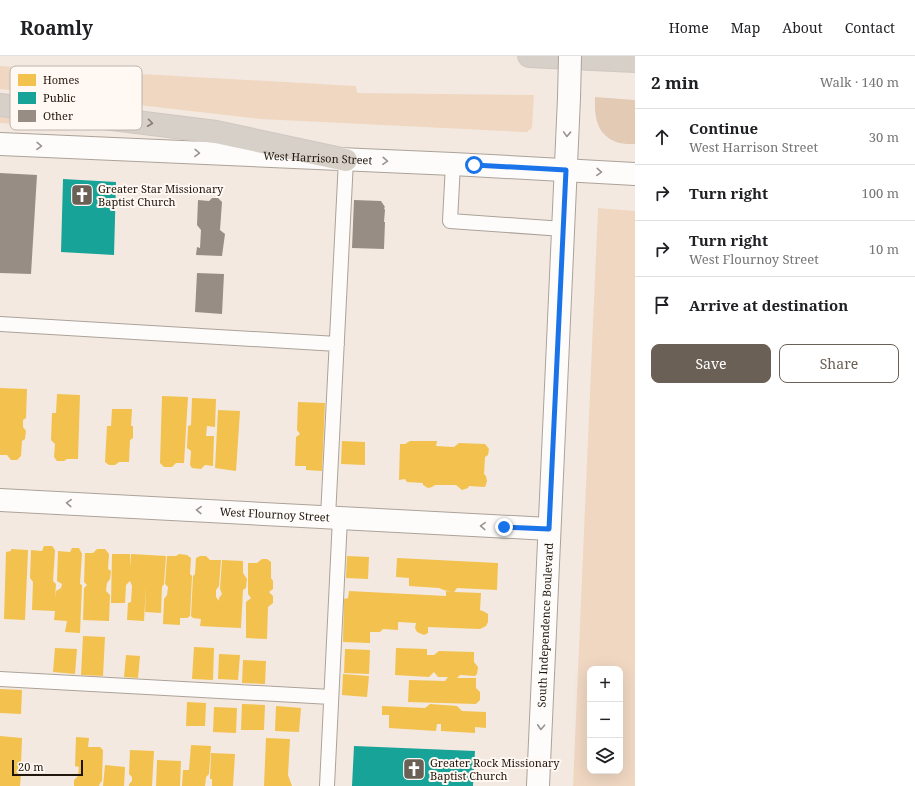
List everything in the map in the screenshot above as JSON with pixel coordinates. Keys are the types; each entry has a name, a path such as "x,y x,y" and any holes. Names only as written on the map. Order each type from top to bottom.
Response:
{"highway":[{"path":"529,56 635,62"},
{"path":"0,104 10,105"},
{"path":"142,122 216,132 346,160"}],"street":[{"name":"South Independence Boulevard","path":"538,786 570,56"},
{"name":"West Harrison Street","path":"0,144 453,164 635,174"},
{"name":"West Flournoy Street","path":"0,500 549,529"}],"lane":[{"path":"327,786 331,698 337,344 346,160"},
{"path":"453,164 450,221 563,230"},
{"path":"0,324 337,344"},
{"path":"0,679 331,698"}],"shaded area":[{"path":"0,66 10,67 10,90 0,89"},
{"path":"142,74 356,86 357,93 534,95 532,128 527,132 260,119 142,105"},
{"path":"595,97 635,100 635,144 619,143 606,136 601,131 596,119"},
{"path":"0,116 10,117 10,124 0,123"},
{"path":"598,208 635,211 635,786 573,786"}],"building: Homes":[{"path":"0,388 27,389 26,418 23,420 23,427 26,431 25,439 22,441 21,456 17,460 11,460 7,455 0,455"},
{"path":"57,394 80,395 78,459 57,461 54,457 55,444 51,440 52,413 56,413"},
{"path":"162,396 188,397 184,463 176,463 172,467 164,467 160,463"},
{"path":"192,398 216,399 215,427 207,426 206,436 214,436 213,466 205,465 201,469 192,468 190,465 191,451 187,448 188,426 191,425"},
{"path":"298,402 325,403 322,471 306,470 306,466 295,466 296,437 300,434 297,430"},
{"path":"112,409 132,409 131,426 133,426 133,438 130,440 129,462 119,462 115,465 109,465 105,462 107,426 111,426"},
{"path":"218,410 240,411 236,471 215,468"},
{"path":"342,441 365,442 365,465 341,464"},
{"path":"410,441 437,441 436,446 454,447 459,443 485,444 489,449 488,455 485,457 484,474 487,481 485,487 469,486 468,488 462,490 456,485 435,485 428,488 423,485 423,483 407,482 405,479 399,480 400,444 405,444"},
{"path":"44,546 52,546 55,550 53,581 56,584 55,598 56,591 61,588 62,584 57,581 58,551 70,552 72,548 79,548 82,554 80,584 82,585 80,633 65,632 67,621 54,620 55,611 32,610 33,582 30,578 31,550 42,551"},
{"path":"11,549 28,550 25,620 4,619 6,552 11,551"},
{"path":"97,549 105,549 109,554 108,569 111,571 106,591 110,595 109,621 83,620 84,588 87,585 84,582 85,553 93,553"},
{"path":"112,554 130,554 130,567 131,554 166,556 164,584 162,587 161,613 145,612 146,585 144,621 127,620 128,603 131,602 132,586 130,581 126,585 125,603 111,603"},
{"path":"179,554 187,555 191,558 190,574 192,576 190,616 187,618 180,618 180,625 163,624 164,599 167,595 168,587 165,584 167,556 176,556"},
{"path":"206,556 210,560 221,560 219,586 216,590 216,597 219,601 218,627 200,626 201,619 193,618 191,616 193,576 195,574 196,558"},
{"path":"347,556 369,557 368,579 346,578"},
{"path":"397,558 498,563 497,590 457,588 454,592 481,593 480,610 488,614 488,622 486,626 480,629 428,627 428,633 424,635 417,632 415,628 416,623 398,622 398,630 383,629 380,632 370,632 370,643 343,642 344,599 348,598 349,591 446,596 446,591 452,592 439,588 409,586 409,578 396,577"},
{"path":"262,559 267,559 271,562 271,578 273,581 273,589 269,592 273,596 273,603 268,607 267,639 246,638 246,602 251,598 248,594 248,563 257,563"},
{"path":"222,560 243,561 243,573 247,579 246,588 243,590 241,628 218,627 219,598 222,594 220,589"},
{"path":"83,636 105,637 103,676 81,675"},
{"path":"194,647 214,648 213,680 192,679"},
{"path":"55,648 77,649 75,674 53,672"},
{"path":"396,648 427,649 427,655 434,655 439,651 474,652 474,662 478,667 477,674 475,676 460,675 457,678 476,678 476,688 480,692 480,700 476,704 408,702 409,680 445,681 448,677 438,677 434,672 429,677 395,675"},
{"path":"345,649 370,650 369,674 344,673"},
{"path":"219,654 240,655 238,680 218,679"},
{"path":"126,655 140,656 138,678 124,677"},
{"path":"243,660 266,661 265,684 242,683"},
{"path":"343,674 369,676 367,697 342,695"},
{"path":"0,689 22,690 21,714 0,713"},
{"path":"187,702 206,703 205,726 186,726"},
{"path":"242,704 265,705 264,730 241,730"},
{"path":"430,704 457,706 462,711 486,712 486,728 475,727 475,733 441,731 441,724 437,724 436,731 389,728 389,715 382,715 382,706 425,708"},
{"path":"276,706 301,708 299,732 275,731"},
{"path":"214,707 237,708 236,733 213,732"},
{"path":"0,736 22,738 21,764 18,764 18,774 21,774 20,786 0,786"},
{"path":"76,737 89,738 88,747 100,747 103,750 102,781 99,786 74,786 74,780 78,776 79,767 75,766"},
{"path":"266,738 290,739 288,775 292,786 264,786"},
{"path":"191,745 211,746 209,774 206,777 205,786 182,786 183,770 189,770"},
{"path":"130,750 154,751 152,786 129,786 132,781 132,777 129,774"},
{"path":"211,753 235,754 233,786 212,786 212,779 210,779"},
{"path":"157,760 181,761 180,786 156,786"},
{"path":"105,765 125,767 124,786 103,786"}],"building: Public":[{"path":"63,179 116,182 114,255 61,252"},
{"name":"Greater Rock Missionary Baptist Church","path":"354,746 475,751 473,786 352,786"}],"building: Other":[{"path":"0,173 37,175 31,274 0,273"},
{"path":"212,198 218,198 222,202 220,230 225,234 222,256 196,255 197,247 200,248 201,230 197,225 198,200 209,201"},
{"path":"354,200 381,201 385,207 384,249 352,248"},
{"path":"197,273 224,274 222,314 195,312"}],"place":[{"name":"Greater Star Missionary Baptist Church","path":"82,195"},
{"name":"Greater Rock Missionary Baptist Church","path":"414,769"}],"route":[{"path":"474,165 566,170 549,529 504,527"}]}
